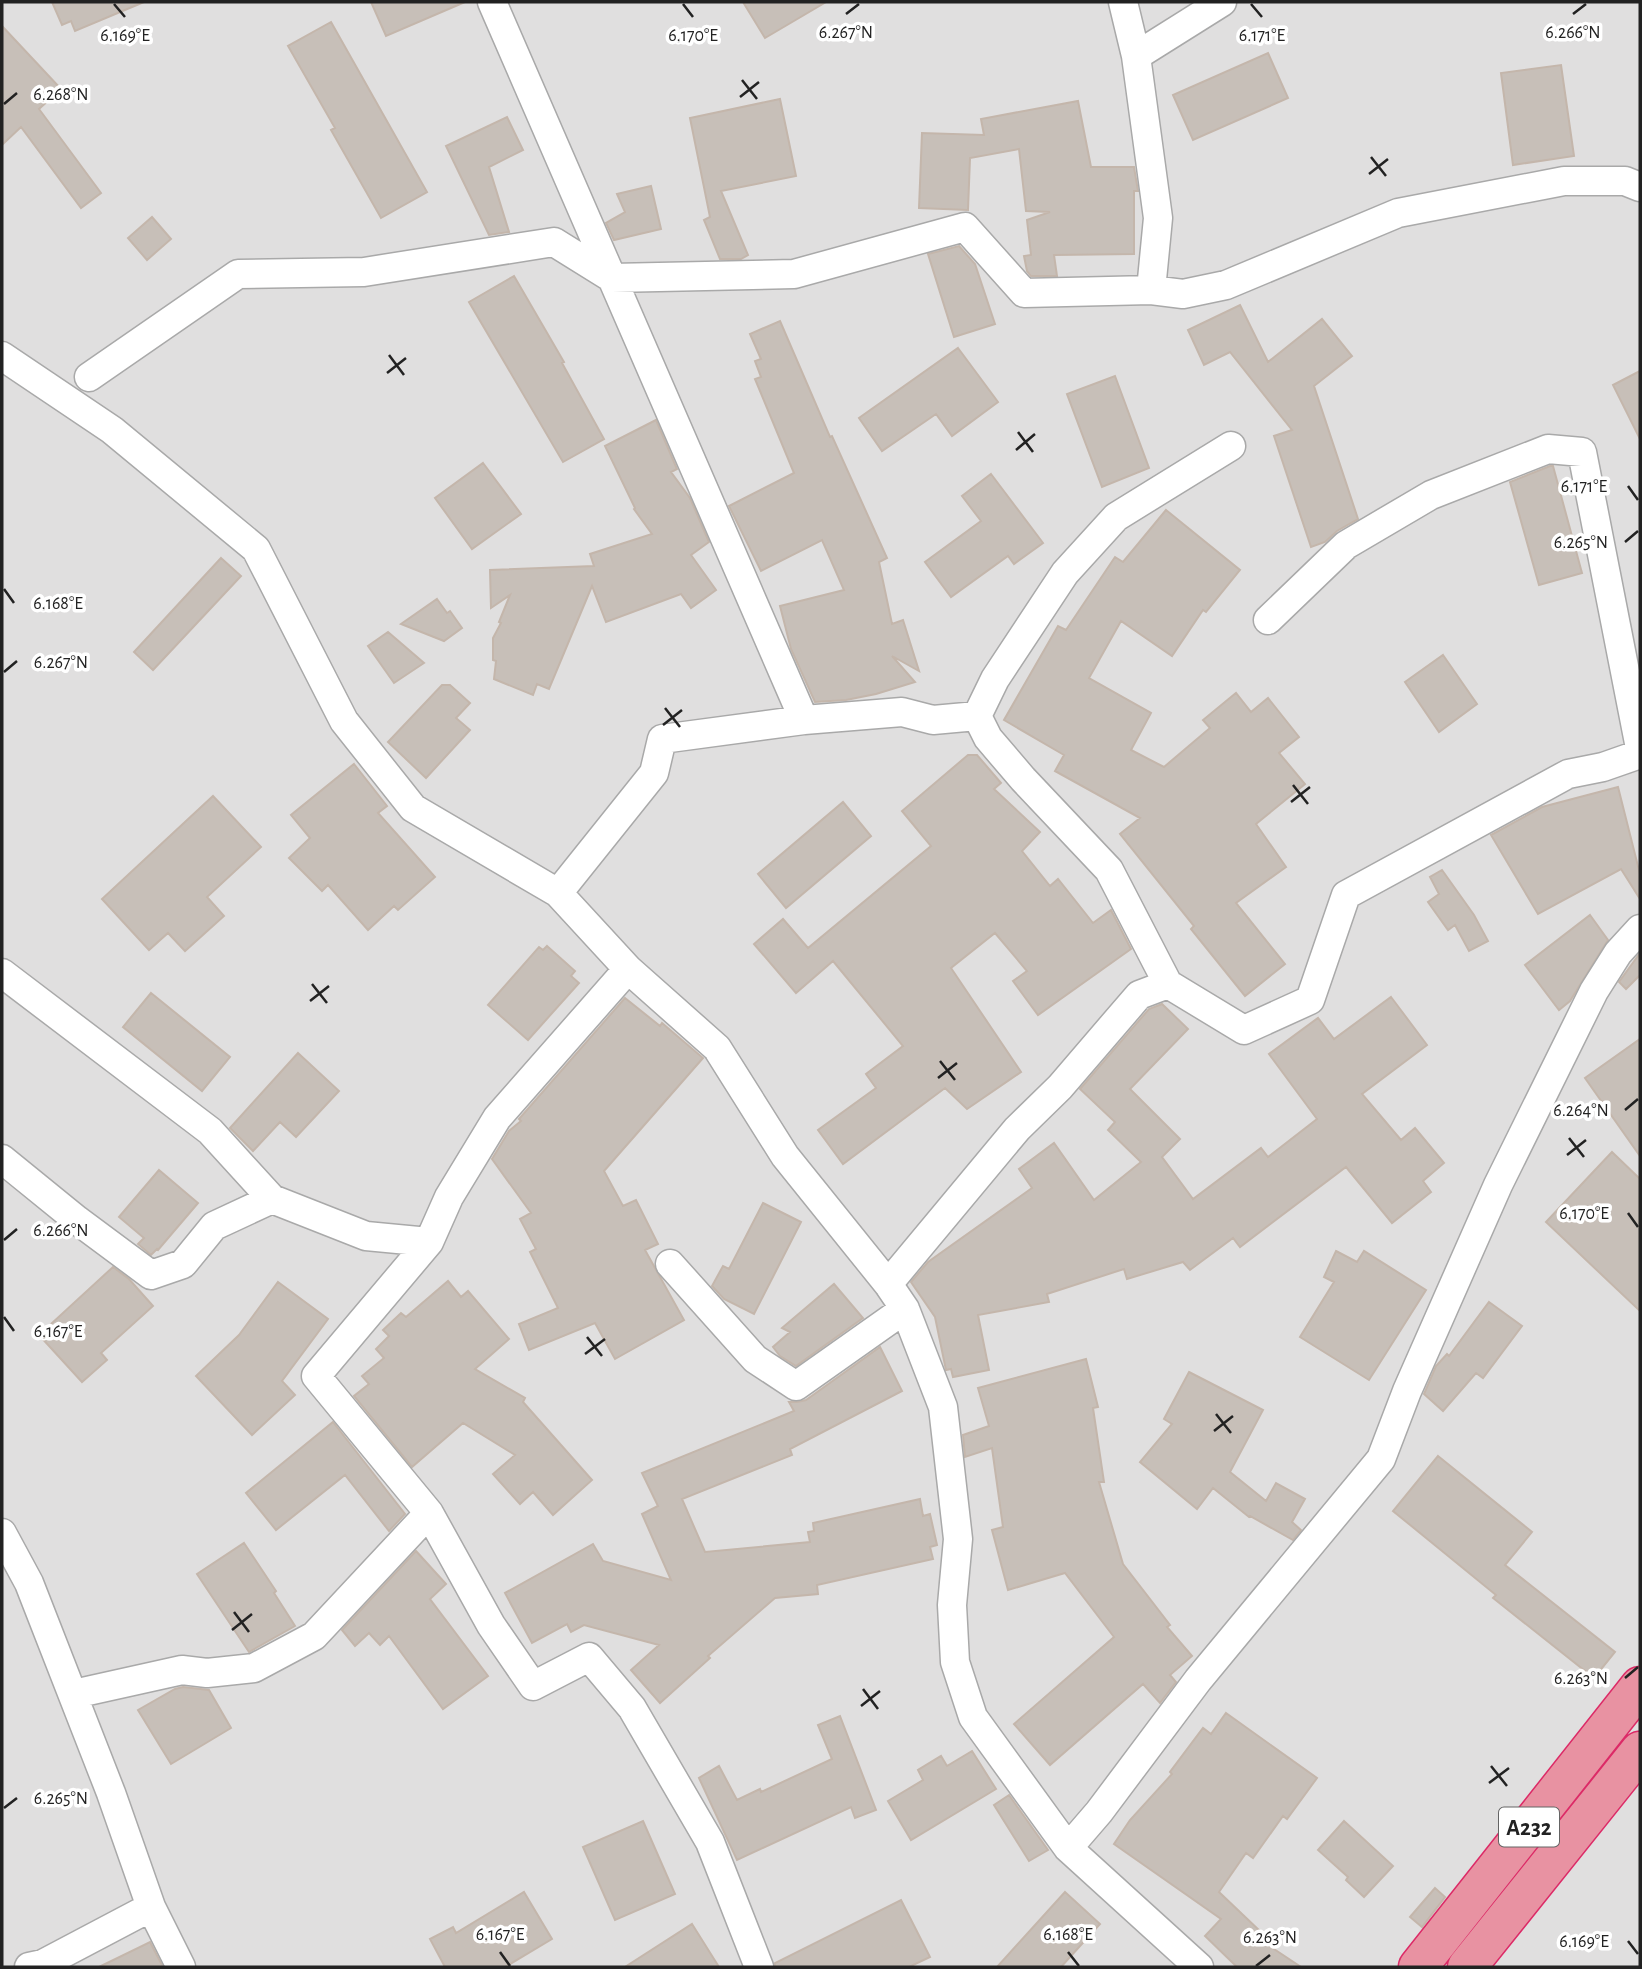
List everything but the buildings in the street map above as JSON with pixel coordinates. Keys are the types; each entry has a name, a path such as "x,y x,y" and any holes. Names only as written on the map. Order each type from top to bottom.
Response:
{"highway":[{"name":"A232","path":"1418,1967 1640,1686"},
{"name":"A232","path":"1467,1967 1640,1751"}],"street":[{"path":"492,2 804,720"},
{"path":"1123,2 1136,57 1158,218 1151,290"},
{"path":"1136,57 1222,2"},
{"path":"89,377 238,274 364,272 554,242 612,278 794,274 965,227 1024,293 1151,290 1183,295 1226,285 1398,213 1564,181 1625,181 1640,187"},
{"path":"2,356 112,430 256,549 344,721 413,808 558,893 628,969 718,1048 785,1156 905,1309 943,1407 958,1539 952,1605 955,1662 973,1717 1068,1848 1199,1967"},
{"path":"978,716 995,679 1065,573 1115,517 1231,446"},
{"path":"1268,620 1346,545 1431,495 1548,449 1582,452 1640,748"},
{"path":"558,893 654,773 662,740 804,720 902,712 933,720 978,716"},
{"path":"978,716 997,748 1109,870 1168,984 1244,1030 1310,1000 1346,895 1569,774 1604,767 1640,754"},
{"path":"1068,1848 1099,1812 1198,1680 1381,1459 1407,1391 1504,1173 1594,991 1618,953 1640,929"},
{"path":"628,969 497,1118 449,1197 429,1242 316,1376 429,1513 491,1625 533,1686 589,1657 632,1708 710,1842 760,1967"},
{"path":"2,973 211,1131 272,1199 366,1236 429,1242"},
{"path":"888,1284 1017,1129 1060,1087 1139,995 1168,984"},
{"path":"2,1159 151,1275 183,1264 215,1226 272,1199"},
{"path":"670,1264 755,1359 796,1386 905,1309"},
{"path":"74,1694 182,1670 207,1673 254,1668 314,1636 429,1513"},
{"path":"2,1533 29,1583 74,1694 151,1907 181,1967"},
{"path":"29,1967 43,1964 151,1907"}],"shaded area":[{"path":"2,2 1640,2 1640,1967 2,1967"}]}
